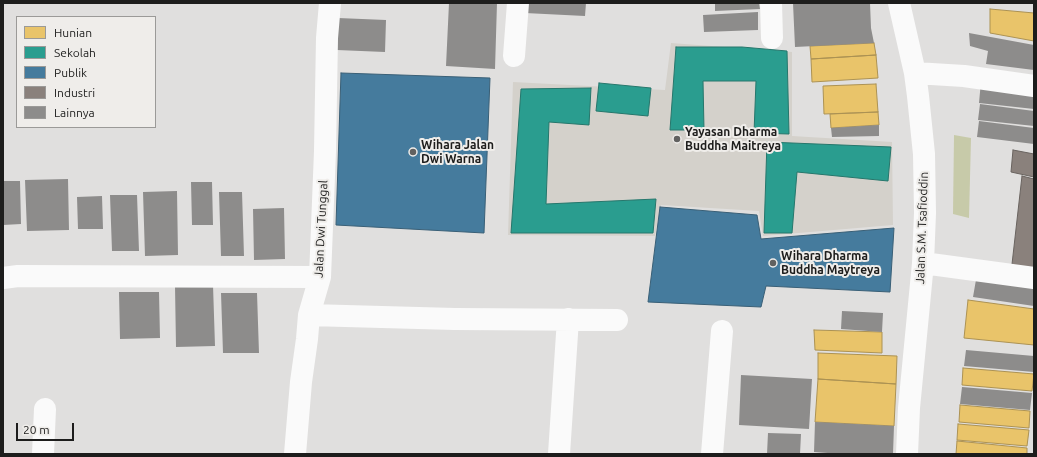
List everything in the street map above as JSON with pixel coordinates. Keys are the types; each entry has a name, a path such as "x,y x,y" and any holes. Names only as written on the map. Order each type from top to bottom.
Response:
{"street":[{"name":"Jalan Dwi Tunggal","path":"295,454 300,382 307,339 309,315 320,277 325,151 327,38 330,3"},
{"path":"514,56 518,3"},
{"path":"771,3 772,38"},
{"name":"Jalan S.M. Tsafioddin","path":"899,3 915,73 924,154 925,213 923,263 909,408 907,454"},
{"path":"915,73 964,76 1034,86"},
{"path":"923,263 1034,278"},
{"path":"3,278 18,276 320,277"},
{"path":"309,315 617,320"},
{"path":"559,454 568,320"},
{"path":"712,454 722,331"},
{"path":"43,454 45,409"}],"shaded area":[{"name":"Yayasan Dharma Buddha Maitreya","path":"671,43 792,52 792,136 892,142 893,225 763,236 759,211 661,205 655,236 508,235 513,82 665,90"}],"green space":[{"path":"954,135 971,138 969,218 953,214"}],"building: Hunian":[{"path":"990,9 1034,13 1034,41 990,33"},
{"path":"874,43 876,55 811,59 810,46"},
{"path":"876,55 878,78 812,82 811,59"},
{"path":"876,84 878,112 824,114 823,86"},
{"path":"878,112 879,125 831,128 830,114"},
{"path":"968,300 1034,309 1034,345 964,338"},
{"path":"814,330 882,332 882,353 815,350"},
{"path":"818,353 897,356 896,384 818,379"},
{"path":"963,368 1034,374 1032,391 962,385"},
{"path":"818,379 896,384 894,426 815,422"},
{"path":"960,405 1030,411 1029,428 959,422"},
{"path":"958,424 1029,430 1027,446 957,440"},
{"path":"957,441 1027,448 1027,454 956,454"}],"building: Sekolah":[{"path":"676,47 742,47 787,51 789,134 754,133 756,81 703,81 704,130 670,130"},
{"path":"599,83 651,88 648,116 596,111"},
{"path":"591,88 589,125 549,122 546,204 656,199 653,233 511,233 521,89"},
{"path":"767,142 891,147 888,181 797,172 792,233 764,233"}],"building: Publik":[{"name":"Wihara Jalan Dwi Warna","path":"341,73 490,78 484,233 336,225"},
{"name":"Wihara Dharma Buddha Maytreya","path":"660,207 757,215 761,239 894,228 890,292 766,286 761,307 648,302"}],"building: Industri":[{"path":"1013,150 1034,154 1034,177 1011,172"},
{"path":"1022,176 1034,179 1034,276 1011,273"}],"building: Lainnya":[{"path":"449,3 497,3 495,69 446,66"},
{"path":"526,3 586,3 585,16 525,13"},
{"path":"715,3 759,3 760,9 715,11"},
{"path":"793,3 870,3 871,28 874,43 795,47"},
{"path":"758,12 758,30 704,32 703,15"},
{"path":"338,18 386,20 385,52 337,50"},
{"path":"969,33 1034,45 1034,70 986,64 988,51 970,46"},
{"path":"981,81 1034,89 1034,109 979,103"},
{"path":"980,104 1034,111 1034,126 978,120"},
{"path":"979,121 1034,128 1034,144 977,137"},
{"path":"879,125 879,136 832,137 831,128"},
{"path":"68,179 69,230 27,231 25,180"},
{"path":"3,181 20,181 21,224 3,225"},
{"path":"191,182 212,182 213,225 192,225"},
{"path":"177,191 178,255 145,256 143,192"},
{"path":"219,192 242,192 244,256 221,256"},
{"path":"110,195 137,195 139,251 112,251"},
{"path":"102,196 103,229 78,229 77,197"},
{"path":"284,208 285,259 254,260 253,209"},
{"path":"977,274 1034,282 1034,306 973,297"},
{"path":"213,285 215,346 176,347 175,286"},
{"path":"119,292 159,292 160,338 120,339"},
{"path":"221,293 257,293 259,353 223,353"},
{"path":"842,311 883,313 882,332 841,329"},
{"path":"966,350 1034,356 1034,372 964,366"},
{"path":"741,375 812,379 809,429 739,425"},
{"path":"962,387 1032,393 1030,410 960,404"},
{"path":"815,422 894,426 893,454 841,454 814,452"},
{"path":"768,433 801,434 800,454 767,454"}],"place":[{"name":"Yayasan Dharma Buddha Maitreya","path":"677,139"},
{"name":"Wihara Jalan Dwi Warna","path":"413,152"},
{"name":"Wihara Dharma Buddha Maytreya","path":"773,263"}]}
